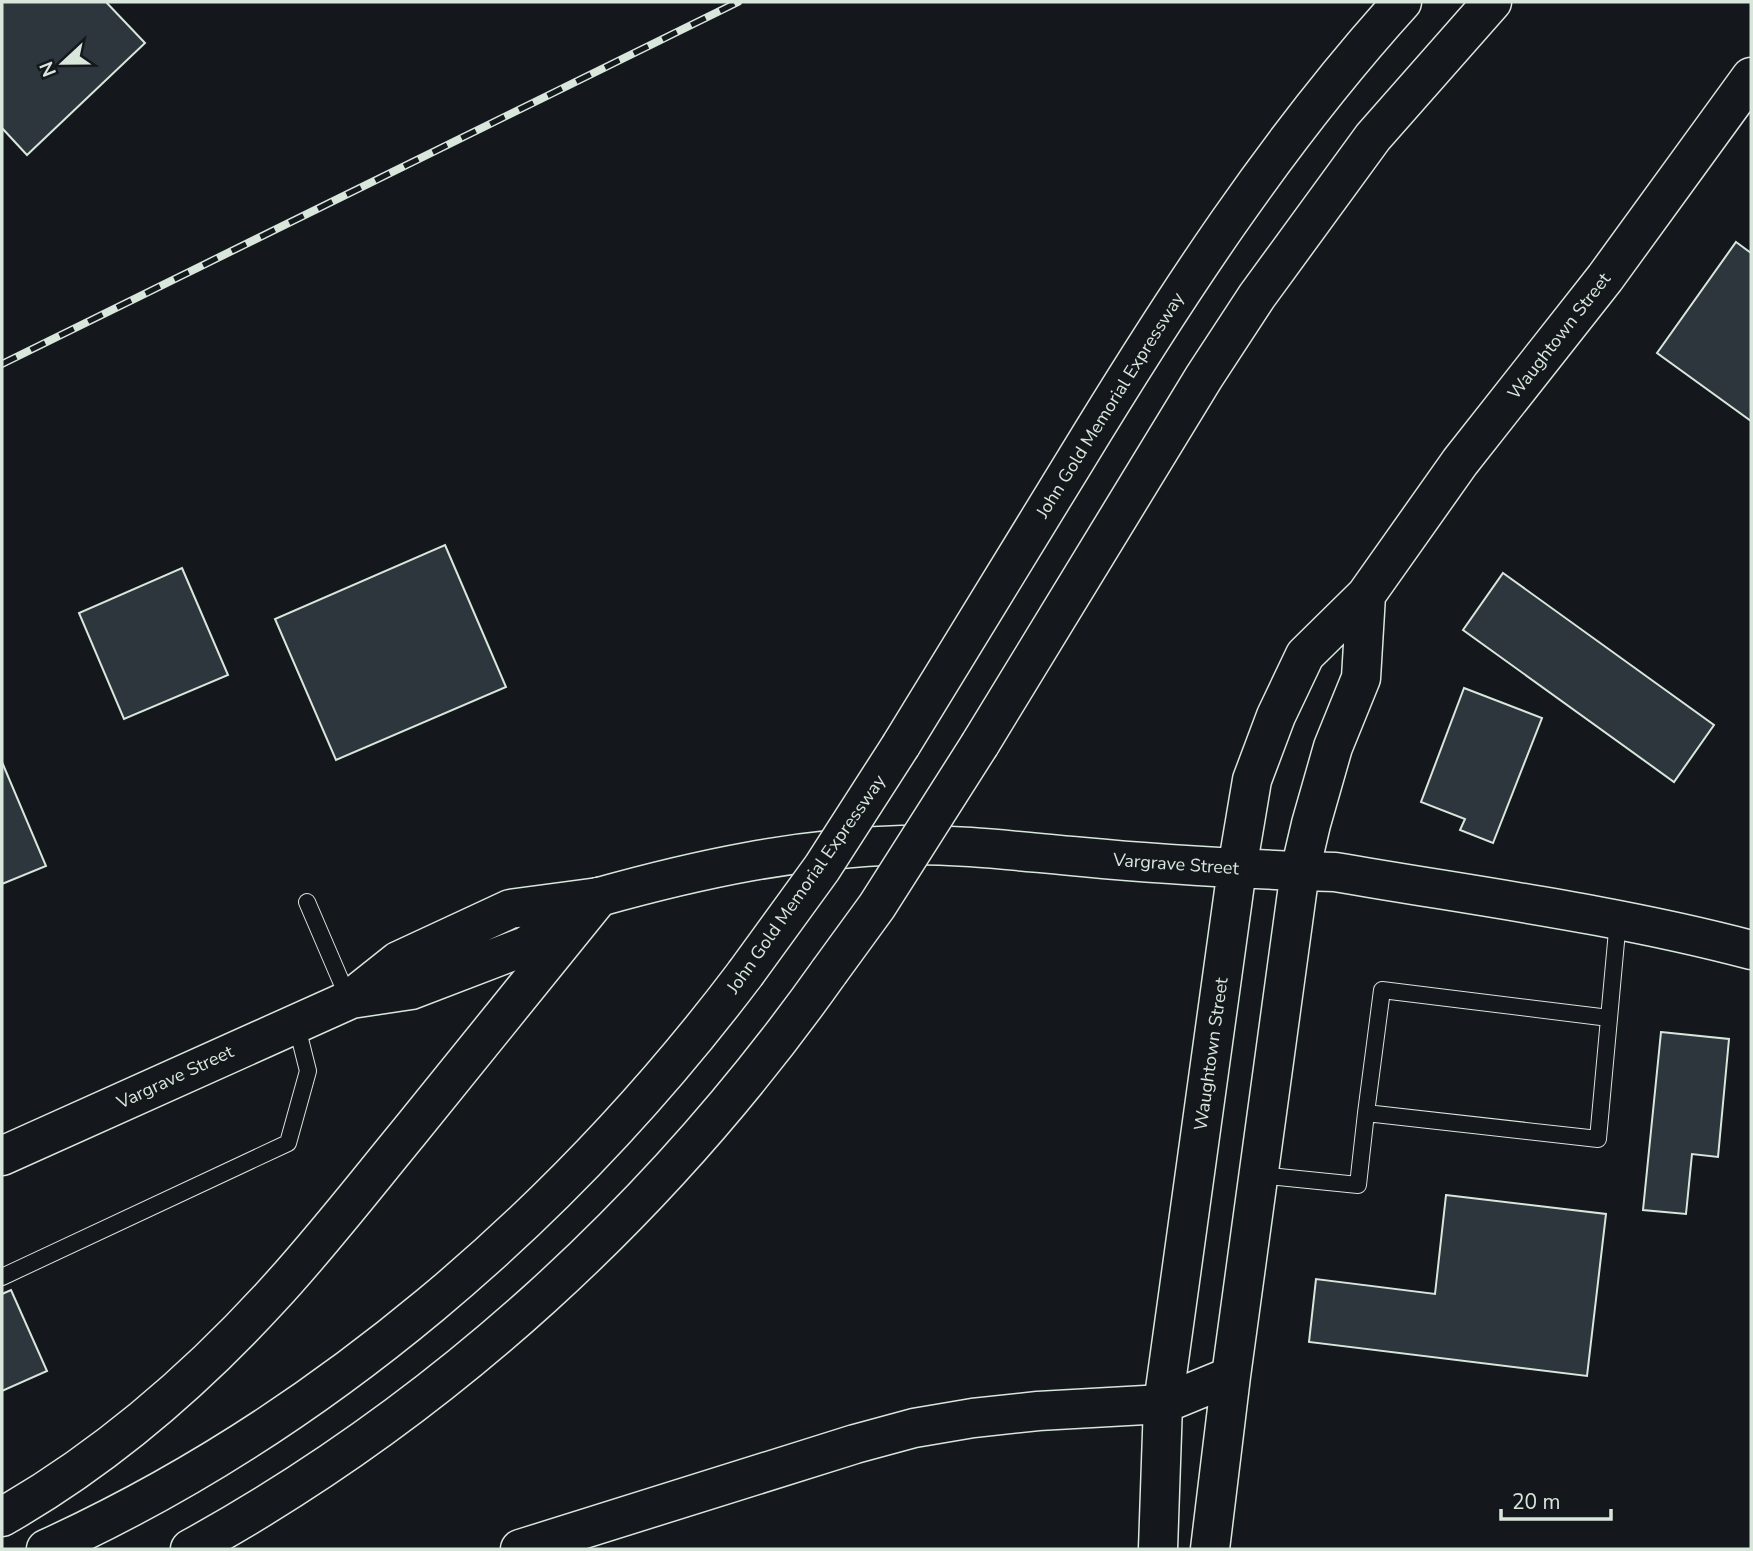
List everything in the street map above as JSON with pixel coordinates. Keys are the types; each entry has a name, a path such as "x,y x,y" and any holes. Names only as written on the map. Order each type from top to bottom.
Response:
{"main road":[{"name":"John Gold Memorial Expressway","path":"46,1549 107,1519 261,1430 344,1372 424,1311 500,1245 630,1114 703,1029 822,868 901,745 1148,341 1202,259 1321,95 1402,2"},
{"path":"190,1549 296,1486 384,1426 466,1363 545,1294 618,1224 689,1150 755,1071 829,972 904,864 1204,377 1257,296 1373,137 1492,2"},
{"name":"Waughtown Street","path":"1158,1549 1163,1405 1237,869 1252,780 1282,704 1305,656 1366,595 1460,461 1605,278 1751,76"},
{"path":"1210,1549 1300,871 1333,747 1361,678 1366,595"},
{"name":"Vargrave Street","path":"2,1156 349,1000 411,990 526,946 599,897 672,876 731,863 846,848 960,846 1193,867 1335,872 1618,920 1751,950"},
{"path":"2,1517 85,1463 151,1412 270,1299 319,1244 599,897"},
{"path":"520,1549 914,1428 1038,1411 1163,1405 1231,1376"}],"lane":[{"path":"307,902 349,1000"},
{"path":"1366,1113 1598,1139 1618,920"},
{"path":"1259,1175 1358,1185 1382,990 1609,1018"},
{"path":"2,1277 288,1143 308,1071 296,1023"}],"building":[{"path":"2,2 106,2 145,43 27,155 2,128"},
{"path":"1736,242 1751,253 1751,421 1657,353"},
{"path":"445,545 506,687 336,760 275,619"},
{"path":"182,568 228,675 124,719 79,613"},
{"path":"1503,573 1714,725 1674,782 1463,630"},
{"path":"1464,688 1542,718 1493,843 1460,830 1465,819 1421,802"},
{"path":"2,762 46,866 2,884"},
{"path":"1661,1032 1729,1039 1718,1157 1692,1154 1686,1214 1643,1210"},
{"path":"1446,1195 1606,1214 1587,1376 1309,1342 1316,1279 1435,1294"},
{"path":"11,1290 47,1371 2,1391 2,1294"}],"railway":[{"path":"2,364 738,2"}]}
